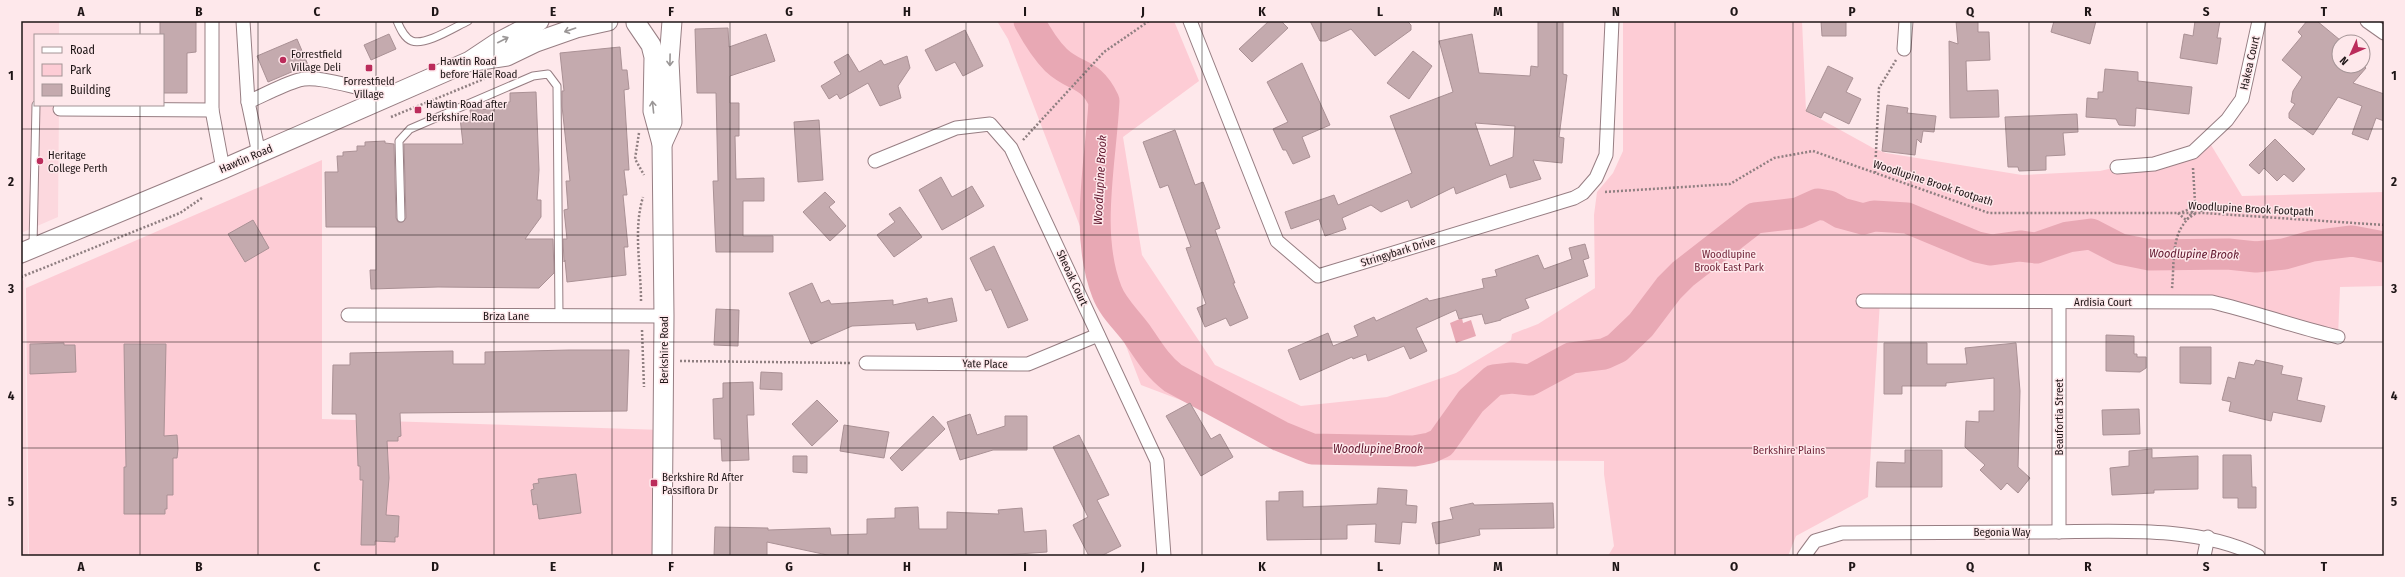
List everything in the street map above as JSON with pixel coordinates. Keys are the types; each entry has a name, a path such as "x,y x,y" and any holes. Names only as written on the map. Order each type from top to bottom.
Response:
{"main road":[{"name":"Hawtin Road","path":"27,251 223,170 470,61 539,21"},
{"name":"Hawtin Road","path":"470,61 506,56 563,33 608,21"},
{"path":"635,22 651,28 659,27 669,21"},
{"name":"Berkshire Road","path":"662,144 672,122 669,61 672,21"},
{"name":"Berkshire Road","path":"635,22 651,45 654,57 653,111 662,144 664,316 662,556"}],"street":[{"path":"212,21 212,110 223,170"},
{"path":"243,21 248,102 259,154"},
{"name":"Stringybark Drive","path":"1190,21 1277,241 1318,276 1574,198 1583,193 1596,178 1606,155 1612,21"},
{"path":"1904,49 1906,21"},
{"name":"Hakea Court","path":"2117,167 2154,164 2193,152 2228,120 2242,99 2259,21"},
{"path":"2367,21 2384,33"},
{"path":"248,102 300,80 316,80 384,93 399,92"},
{"path":"60,109 212,110"},
{"name":"Sheoak Court","path":"876,161 956,128 990,124 1011,148 1157,461 1164,556"},
{"name":"Ardisia Court","path":"1863,301 2212,302 2241,309 2291,326 2338,337"},
{"name":"Beaufortia Street","path":"2058,532 2059,302"},
{"name":"Briza Lane","path":"348,316 664,316"},
{"name":"Yate Place","path":"866,362 1028,364 1098,335"},
{"name":"Begonia Way","path":"1804,556 1815,541 1842,533 2058,532 2169,533 2208,537 2258,556"},
{"path":"2204,556 2208,537"}],"lane":[{"path":"397,21 403,33 412,41 424,42 468,21"},
{"path":"401,218 399,141 410,129 533,76 548,74 557,86 559,316"},
{"path":"27,251 36,106"}],"path":[{"path":"1011,148 1023,140 1104,52 1149,21"},
{"path":"1875,173 1879,88 1904,49"},
{"path":"385,120 489,77"},
{"path":"639,130 635,159 646,182"},
{"name":"Woodlupine Brook Footpath","path":"1583,193 1730,184 1774,158 1813,151 1989,213 2204,213 2384,225"},
{"path":"2174,270 2176,246 2186,220 2194,208 2195,202 2193,152"},
{"path":"644,194 640,210 638,236 644,388"},
{"path":"21,277 180,214 203,196"},
{"path":"2177,213 2192,208 2195,202"},
{"path":"2195,202 2200,211 2204,213"},
{"path":"2177,213 2186,220"},
{"path":"2186,220 2196,213"},
{"path":"664,361 866,362"}],"shaded area":[{"name":"Heritage College Perth","path":"21,21 59,21 59,34 34,34 34,106 59,106 58,217 21,233"},
{"path":"24,280 28,556 21,556 21,282"},
{"path":"1462,318 1463,323 1471,320 1476,336 1456,343 1450,323"}],"green space":[{"path":"997,21 1174,21 1199,81 1123,137 1142,255 1215,365 1301,406 1387,397 1456,373 1511,340 1512,334 1538,324 1595,288 1594,215 1597,192 1613,173 1623,151 1623,21 1802,21 1806,111 1873,148 1886,153 2022,175 2100,171 2117,167 2154,164 2208,140 2242,196 2384,192 2384,286 2340,287 2338,337 2212,302 1880,301 1868,497 1796,536 1788,556 1608,556 1614,546 1604,474 1604,461 1404,460 1281,451 1228,418 1141,385 1008,39"},
{"path":"322,160 322,419 663,430 664,556 29,556 26,288"}],"building":[{"path":"160,21 196,21 196,52 187,53 187,93 164,93 164,34 160,34"},
{"path":"1269,21 1281,21 1288,28 1252,62 1239,49"},
{"path":"1310,21 1407,21 1411,25 1411,30 1375,56 1351,29 1326,41 1320,41"},
{"path":"1538,21 1563,21 1563,74 1567,75 1559,137 1564,138 1562,163 1533,160 1541,179 1510,188 1506,174 1456,194 1454,187 1411,208 1408,200 1381,212 1371,205 1342,218 1346,229 1325,236 1319,219 1291,229 1285,212 1334,195 1338,205 1412,173 1390,116 1453,92 1439,41 1472,34 1479,73 1530,76 1531,66 1538,67","holes":["1475,123 1515,126 1513,157 1490,166"]},
{"path":"1821,21 1846,21 1846,36 1822,36"},
{"path":"1956,21 1978,21 1978,32 1989,32 1990,60 1966,61 1967,91 1998,90 1999,117 1950,118 1949,41 1958,44"},
{"path":"2054,21 2096,21 2090,44 2051,32"},
{"path":"2195,21 2220,21 2217,38 2221,38 2217,64 2180,58 2184,34 2193,36"},
{"path":"2307,21 2317,21 2333,34 2331,34 2331,74 2361,74 2353,83 2384,94 2384,121 2376,118 2368,140 2352,134 2362,106 2338,97 2313,135 2289,118 2289,113 2295,104 2291,102 2293,91 2302,77 2282,60 2302,36 2298,32"},
{"path":"728,28 729,47 766,34 775,61 730,76 730,103 739,103 739,136 735,136 736,179 764,178 764,201 743,201 743,236 773,236 773,252 716,252 713,181 718,181 716,93 697,93 695,29"},
{"path":"965,30 983,66 963,76 955,62 936,71 925,50"},
{"path":"389,34 396,49 371,60 364,45"},
{"name":"Forrestfield Village Deli","path":"297,39 308,65 268,82 257,56"},
{"path":"620,47 622,70 627,70 629,89 624,90 629,170 624,170 627,195 623,195 628,247 624,247 626,275 567,282 563,239 567,239 564,210 568,209 566,181 570,181 562,106 562,91 564,91 560,53"},
{"path":"1413,51 1432,66 1409,99 1387,83"},
{"path":"848,54 859,72 881,60 884,65 907,56 910,68 898,86 901,98 880,106 868,83 840,99 837,94 829,99 821,86 841,74 834,62"},
{"path":"1302,63 1330,125 1302,137 1310,157 1293,164 1286,150 1283,150 1273,129 1288,122 1267,82"},
{"path":"1828,66 1853,78 1846,92 1861,99 1849,124 1824,112 1821,118 1806,111"},
{"path":"2105,69 2138,72 2138,81 2192,87 2189,114 2136,108 2135,126 2119,125 2116,119 2086,117 2087,98 2098,99 2098,92 2103,92"},
{"path":"536,92 539,170 537,200 541,200 541,217 525,239 553,239 554,273 539,288 438,287 371,289 370,270 376,270 376,227 326,227 325,172 338,172 337,156 343,156 343,152 357,151 357,146 365,146 365,142 385,141 385,143 394,144 396,218 398,222 403,222 406,218 404,144 463,144 460,118 471,117 470,110 492,109 492,104 510,102 510,93"},
{"path":"1887,105 1908,108 1907,113 1936,116 1934,132 1923,131 1921,143 1917,139 1915,155 1882,151"},
{"path":"2077,114 2078,132 2063,133 2065,155 2046,156 2046,170 2019,171 2018,167 2008,167 2005,117"},
{"path":"819,120 823,180 798,182 794,122"},
{"path":"1175,130 1195,185 1203,182 1220,228 1215,230 1235,283 1233,283 1248,318 1230,326 1226,318 1205,327 1197,308 1206,304 1186,248 1191,247 1168,185 1160,188 1143,142"},
{"path":"2275,139 2305,169 2293,182 2284,174 2277,181 2264,168 2259,174 2249,165"},
{"path":"941,177 952,197 972,186 984,206 942,230 919,190"},
{"path":"825,192 835,202 829,207 846,226 830,241 803,212"},
{"path":"900,207 922,237 894,257 877,235 895,222 889,214"},
{"path":"253,220 269,248 245,262 228,234"},
{"path":"1585,244 1589,258 1583,260 1588,276 1525,299 1529,308 1501,320 1485,324 1482,314 1459,319 1456,310 1416,328 1427,351 1410,359 1404,346 1368,361 1366,354 1353,359 1352,357 1300,380 1288,350 1328,333 1333,346 1358,336 1354,326 1374,317 1376,321 1427,298 1429,301 1484,288 1482,279 1497,276 1495,270 1538,255 1544,269 1572,259 1569,248"},
{"path":"994,246 1028,320 1008,328 991,289 986,291 970,258"},
{"path":"812,283 821,303 829,300 831,304 893,300 893,305 927,298 928,303 952,298 957,321 917,330 915,323 852,326 811,344 789,293"},
{"path":"716,309 739,310 738,346 714,345"},
{"path":"2106,335 2134,336 2134,354 2137,354 2137,357 2146,357 2146,368 2140,372 2106,371"},
{"path":"64,343 64,345 75,345 76,372 30,374 30,344"},
{"path":"1884,343 1927,343 1927,364 1967,364 1965,348 2016,343 2020,391 2018,467 2030,478 2018,493 2007,483 2001,490 1980,470 1985,465 1965,447 1966,421 1979,422 1979,411 1994,411 1994,378 1946,383 1946,386 1902,386 1902,394 1884,394"},
{"path":"124,344 166,344 164,436 177,435 178,449 177,458 173,458 173,495 167,495 167,509 165,509 165,514 124,514 124,467 126,467"},
{"path":"2180,347 2211,347 2211,384 2180,383"},
{"path":"629,350 627,411 400,413 401,436 398,437 398,441 387,441 389,478 386,515 399,516 398,537 395,537 395,542 375,541 375,545 361,545 363,480 360,480 360,466 358,466 356,414 332,414 333,365 350,365 350,353 453,351 453,364 485,364 485,352"},
{"path":"2256,360 2283,366 2281,374 2302,378 2297,400 2325,406 2321,422 2273,412 2271,421 2229,411 2231,402 2222,400 2228,377 2235,379 2239,362 2254,365"},
{"path":"761,372 782,373 782,390 760,389"},
{"path":"753,382 754,415 747,415 749,460 722,461 721,439 714,439 713,399 723,398 723,383"},
{"path":"817,400 838,421 812,446 792,424"},
{"path":"1190,403 1211,439 1220,434 1233,457 1201,476 1166,416"},
{"path":"2139,409 2140,434 2103,435 2102,410"},
{"path":"970,414 977,435 1005,426 1005,416 1027,416 1027,450 993,450 960,460 947,422"},
{"path":"933,416 945,429 902,471 890,458"},
{"path":"844,425 889,432 884,458 840,451"},
{"path":"1079,435 1109,495 1097,500 1121,546 1101,556 1089,556 1073,525 1088,517 1053,447"},
{"path":"2152,449 2152,458 2198,456 2198,489 2154,490 2154,493 2112,495 2110,468 2129,466 2129,451"},
{"path":"1905,450 1942,450 1942,487 1876,487 1877,462 1905,463"},
{"path":"2223,455 2251,455 2252,487 2256,487 2256,508 2238,508 2238,498 2223,498"},
{"path":"793,456 807,456 807,473 793,472"},
{"path":"576,474 581,513 539,519 537,504 533,505 531,490 534,489 533,484 539,483 538,479"},
{"path":"1378,488 1407,490 1406,505 1417,506 1416,523 1402,522 1400,544 1375,542 1376,524 1347,525 1347,539 1267,540 1266,501 1279,501 1279,492 1303,491 1303,507 1377,504"},
{"path":"1473,503 1474,505 1553,503 1554,528 1479,529 1480,535 1436,544 1432,523 1453,519 1450,508"},
{"path":"918,507 919,529 947,529 947,512 999,514 998,510 1022,508 1024,532 1046,530 1047,552 989,556 832,556 767,542 767,556 714,556 715,527 768,528 768,530 830,528 831,535 867,534 867,519 895,518 895,508"}],"waterway":[{"name":"Woodlupine Brook","path":"1029,21 1041,41 1056,60 1063,66 1088,80 1099,91 1104,101 1096,197 1096,246 1100,270 1107,292 1120,314 1137,334 1157,363 1173,378 1280,436 1312,449 1414,451 1430,448 1441,443 1471,401 1494,380 1512,378 1530,380 1571,358 1604,354 1617,348 1641,325 1669,288 1683,274 1755,218 1798,213 1818,204 1829,206 1841,213 1863,219 1874,216 1907,218 1977,247 1991,250 2020,246 2036,248 2068,237 2091,234 2120,249 2150,255 2228,254 2256,257 2284,254 2312,246 2352,241 2384,247"}],"place":[{"name":"Forrestfield Village Deli","path":"283,60"},
{"name":"Hawtin Road before Hale Road","path":"432,67"},
{"name":"Forrestfield Village","path":"369,68"},
{"name":"Hawtin Road after Berkshire Road","path":"418,110"},
{"name":"Heritage College Perth","path":"40,161"},
{"name":"Berkshire Rd After Passiflora Dr","path":"654,483"}],"park label":[{"name":"Woodlupine Brook East Park","path":"1729,260"},
{"name":"Berkshire Plains","path":"1789,450"}]}
